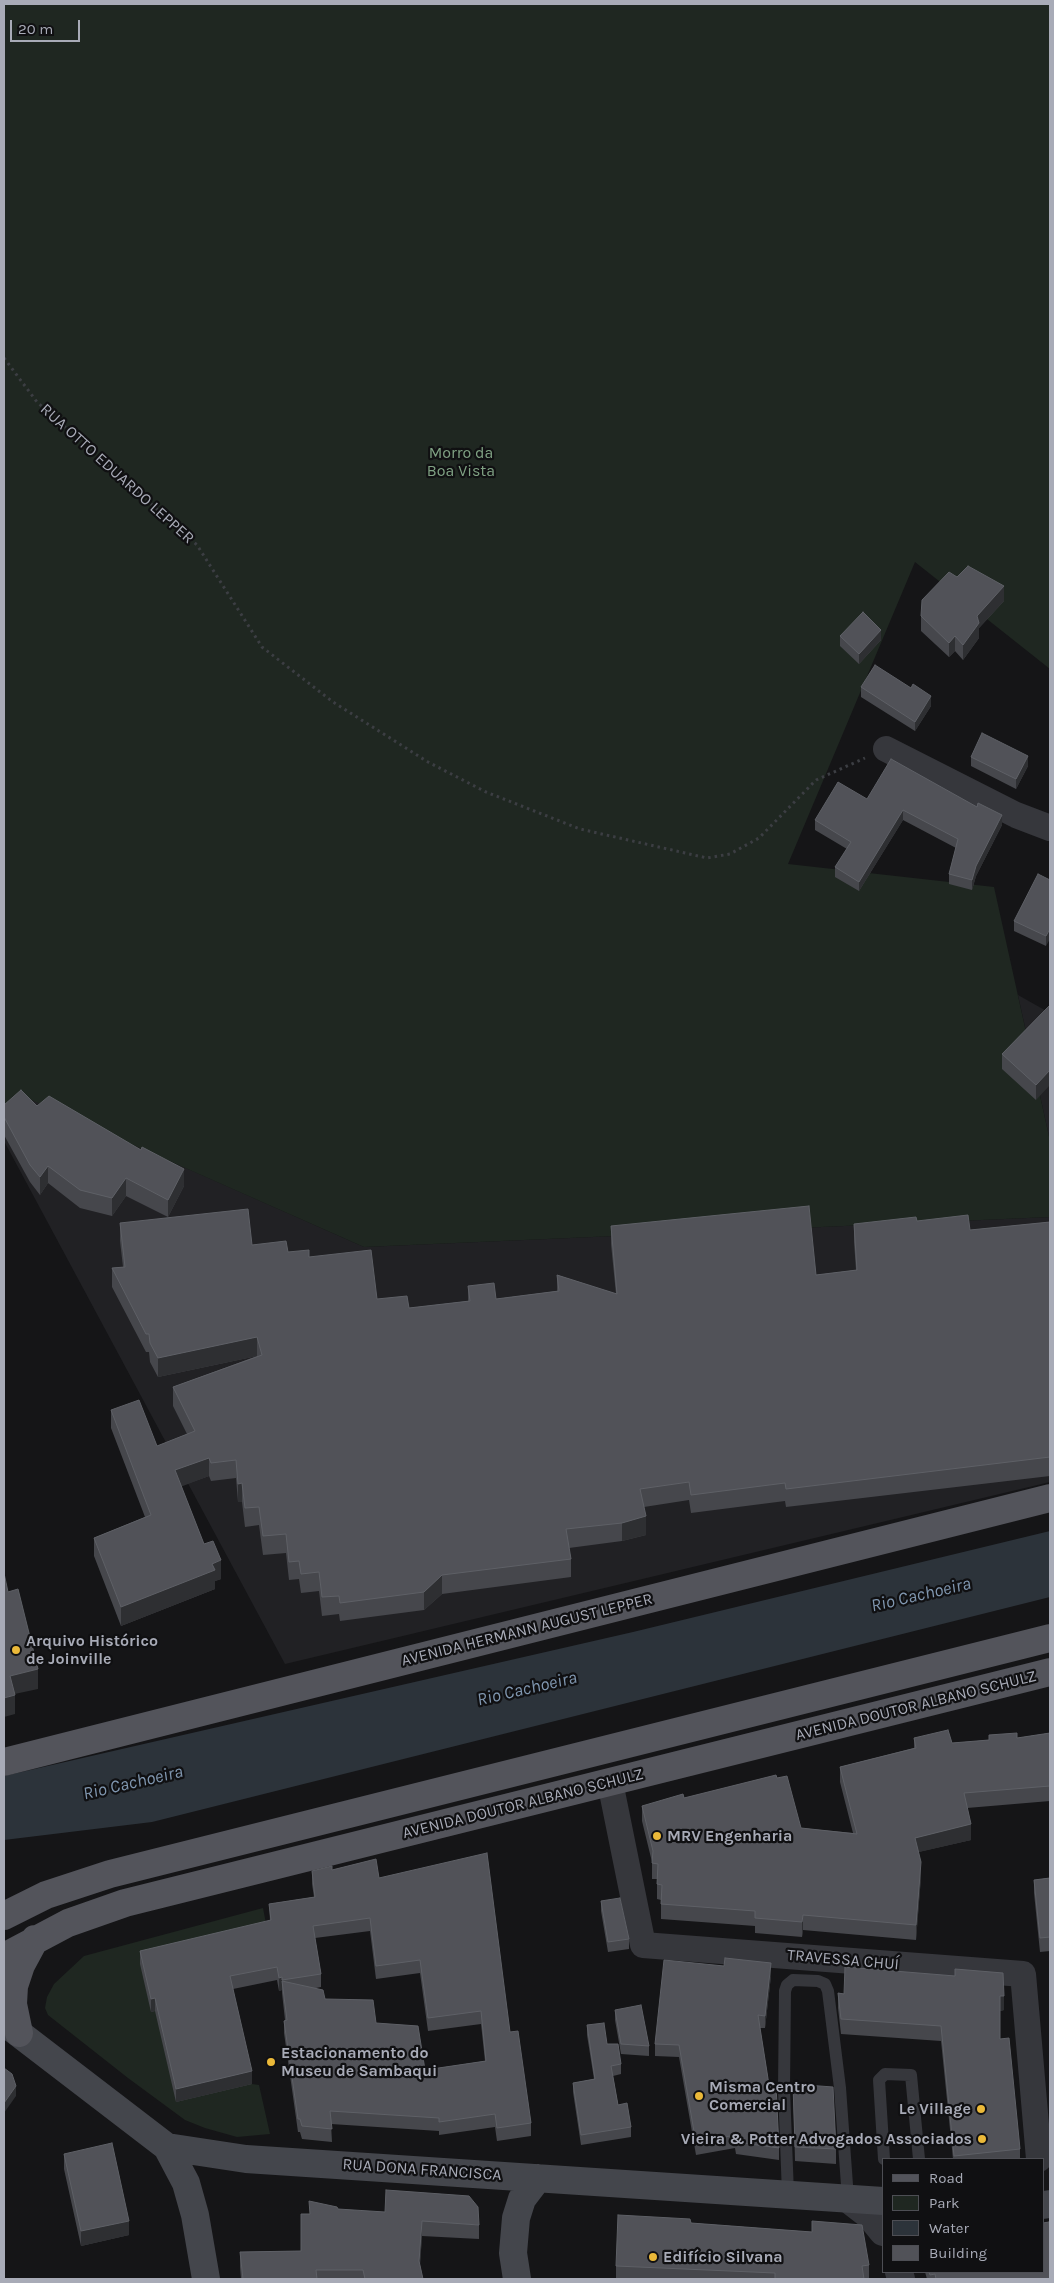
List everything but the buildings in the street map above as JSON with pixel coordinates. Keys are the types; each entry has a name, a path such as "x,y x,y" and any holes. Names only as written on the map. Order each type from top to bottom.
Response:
{"main road":[{"name":"AVENIDA HERMANN AUGUST LEPPER","path":"4,1762 1050,1498"},
{"name":"AVENIDA DOUTOR ALBANO SCHULZ","path":"4,1916 46,1895 110,1874 1050,1638"},
{"name":"AVENIDA DOUTOR ALBANO SCHULZ","path":"4,1958 35,1939 68,1923 125,1903 1050,1672"},
{"path":"11,2028 14,1986 21,1965 35,1939"},
{"name":"RUA DONA FRANCISCA","path":"11,2028 167,2146 246,2158 882,2201"},
{"path":"167,2146 186,2184 195,2215 206,2279"},
{"path":"517,2279 513,2253 516,2218 522,2199 538,2178"}],"street":[{"path":"886,748 1008,811 1050,828"},
{"name":"TRAVESSA CHUÍ","path":"610,1782 643,1944 1023,1974 1039,2158"},
{"path":"848,2199 870,2216 882,2231"}],"lane":[{"path":"788,2194 789,2089 785,1991 787,1985 793,1980 818,1981 825,1984 828,1991 835,2088 848,2199"},
{"path":"884,2158 879,2080 885,2074 911,2075 919,2158"}],"path":[{"name":"RUA OTTO EDUARDO LEPPER","path":"4,358 37,402 197,545 262,647 333,702 428,762 486,792 580,829 707,858 730,854 759,838 816,780 886,748"}],"shaded area":[{"path":"1018,995 1050,1013 1050,1141"},
{"path":"26,1097 364,1247 1050,1217 1050,1482 285,1664 4,1141 4,1116"}],"green space":[{"name":"Morro da Boa Vista","path":"4,4 1050,4 1050,669 915,562 788,864 994,887 1050,1141 1050,1217 364,1247 27,1098 4,1116"},
{"path":"263,1908 268,1934 180,2005 252,2084 259,2085 270,2134 237,2137 185,2120 48,2015 45,2008 47,1997 54,1984 84,1956"}],"water":[{"name":"Rio Cachoeira","path":"1050,1531 1050,1597 152,1822 4,1840 4,1776 633,1632"}],"place":[{"name":"Arquivo Histórico de Joinville","path":"16,1650"},
{"name":"MRV Engenharia","path":"657,1836"},
{"name":"Estacionamento do Museu de Sambaqui","path":"271,2062"},
{"name":"Misma Centro Comercial","path":"699,2096"},
{"name":"Le Village","path":"981,2109"},
{"name":"Vieira & Potter Advogados Associados","path":"982,2139"},
{"name":"Edifício Silvana","path":"653,2257"}]}
